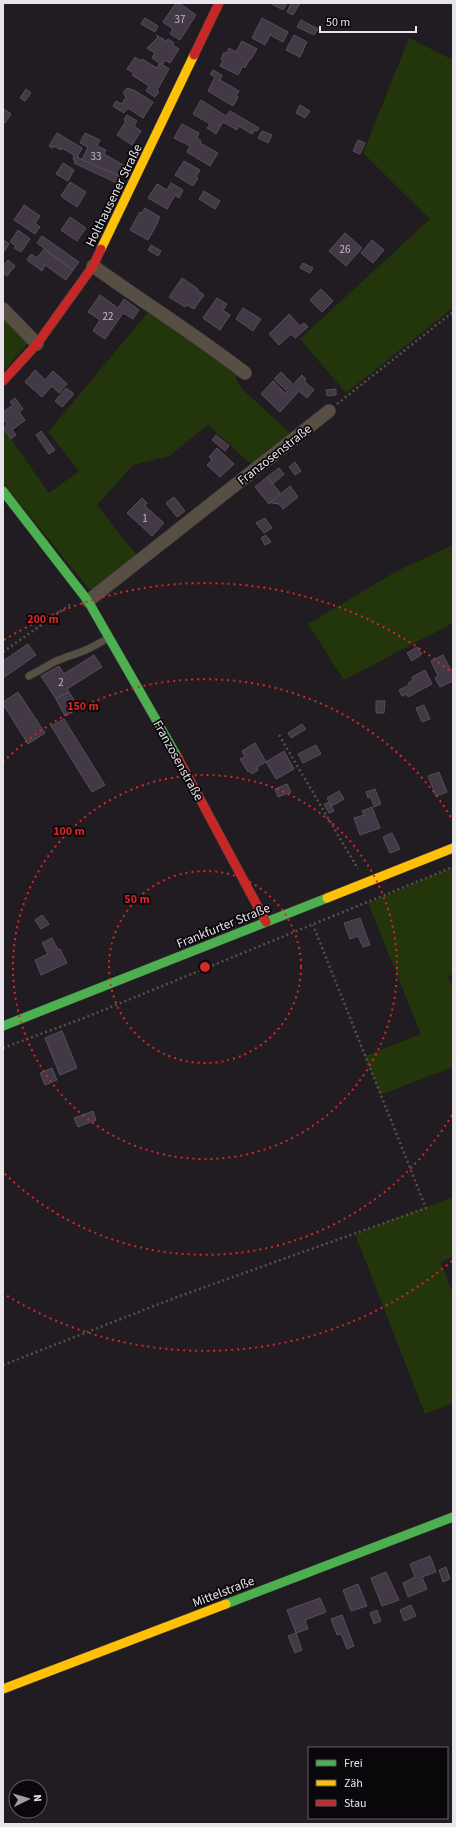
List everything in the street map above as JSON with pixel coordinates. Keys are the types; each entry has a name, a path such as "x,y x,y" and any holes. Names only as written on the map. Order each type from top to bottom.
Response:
{"street":[{"name":"Holthausener Straße","path":"3,381 37,344 93,266 219,3"},
{"path":"93,266 152,308 210,346 245,373"},
{"path":"3,309 37,344"},
{"name":"Franzosenstraße","path":"87,598 329,411"},
{"name":"Franzosenstraße","path":"3,491 87,598 189,778 266,922"},
{"name":"Frankfurter Straße","path":"3,1026 453,848"},
{"name":"Mittelstraße","path":"3,1689 453,1517"}],"lane":[{"path":"29,676 56,661 86,650 109,638"}],"path":[{"path":"329,411 453,312"},
{"path":"3,652 87,598"},
{"path":"279,736 365,882"},
{"path":"3,1048 84,1018 453,867"},
{"path":"3,1365 177,1297 426,1208 313,925"}],"green space":[{"path":"409,38 453,60 453,308 346,393 300,339 430,219 363,153"},
{"path":"150,310 236,372 236,380 242,389 292,435 253,466 208,425 169,456 133,465 97,505 138,557 95,589 89,589 3,483 3,428 49,493 79,471 48,432"},
{"path":"3,318 28,343 3,372"},
{"path":"453,545 453,623 344,680 308,624 397,571"},
{"path":"453,867 453,974 448,976 453,989 453,1067 380,1095 365,1056 421,1034 368,903"},
{"path":"453,1197 453,1257 441,1262 453,1294 453,1403 425,1414 355,1234"}],"building":[{"path":"176,3 179,3 196,15 180,40 170,34 173,29 163,22"},
{"path":"270,3 287,3 283,10"},
{"path":"291,3 300,3 293,15 287,12"},
{"path":"145,18 158,26 155,32 141,24"},
{"path":"262,18 288,32 283,42 270,35 265,45 252,38"},
{"path":"301,20 318,29 314,35 297,27"},
{"path":"156,35 166,41 168,39 179,49 170,63 165,60 162,65 152,58 155,53 147,48 158,37"},
{"path":"294,35 307,42 300,57 286,50"},
{"path":"242,41 257,49 245,68 243,66 238,75 220,66 223,60 221,59 224,52 226,54 229,48 236,52"},
{"path":"135,57 141,61 142,59 157,68 160,63 169,69 157,90 159,92 155,97 146,91 149,86 132,75 134,73 127,69"},
{"path":"213,70 222,75 220,80 239,91 236,96 238,97 233,106 208,91 215,77 210,74"},
{"path":"129,88 153,102 143,118 128,108 124,113 113,106 116,101 122,104 126,97 123,93"},
{"path":"26,89 31,93 25,101 20,98"},
{"path":"201,100 226,116 230,111 259,128 252,134 239,126 237,130 223,122 216,134 207,128 210,124 193,114"},
{"path":"300,105 310,111 305,118 296,113"},
{"path":"4,109 11,114 5,123 3,121"},
{"path":"127,115 137,121 134,126 141,131 132,145 117,135 126,121 124,120"},
{"path":"182,124 199,133 197,138 201,141 200,143 218,153 210,166 187,152 190,146 174,138"},
{"path":"262,131 272,135 268,143 258,138"},
{"path":"57,133 82,148 77,157 120,176 117,183 74,163 74,155 62,148 61,150 54,146 53,148 49,146"},
{"path":"85,133 100,140 97,146 106,150 104,154 125,166 120,176 82,160 88,147 80,143"},
{"path":"358,140 365,143 360,154 353,151"},
{"path":"184,161 200,170 196,177 198,178 193,186 175,175"},
{"path":"63,163 74,170 68,181 56,174"},
{"path":"70,182 86,192 77,207 61,196"},
{"path":"171,183 183,190 179,198 175,195 167,209 148,198 157,184 167,190"},
{"path":"204,191 220,201 215,209 199,199"},
{"path":"24,205 40,216 35,223 40,227 35,234 14,220"},
{"path":"145,208 160,217 148,240 130,230 140,212 142,213"},
{"path":"70,217 86,228 77,241 61,230"},
{"path":"18,230 30,239 21,252 14,248 16,246 10,242"},
{"path":"345,233 362,248 346,266 329,251"},
{"path":"42,236 79,262 73,270 37,243"},
{"path":"4,240 9,244 3,253 3,241"},
{"path":"372,240 384,250 373,263 361,253"},
{"path":"151,245 161,251 158,256 148,250"},
{"path":"44,249 73,270 66,280 45,265 42,271 27,260 31,254 37,258"},
{"path":"8,260 15,266 7,276 3,273 3,266"},
{"path":"303,263 313,268 310,273 300,268"},
{"path":"182,278 204,295 194,309 187,305 185,307 169,297"},
{"path":"321,289 333,301 322,312 310,300"},
{"path":"100,295 118,308 124,299 139,310 133,319 123,313 105,339 93,331 100,320 88,312"},
{"path":"217,298 227,304 223,310 230,315 220,330 203,318"},
{"path":"243,308 261,319 253,331 236,319"},
{"path":"289,314 300,326 304,323 308,327 295,338 291,334 279,345 269,334"},
{"path":"35,370 45,380 53,371 67,384 59,393 52,386 42,397 25,382"},
{"path":"281,372 292,383 286,390 274,379"},
{"path":"302,375 306,379 304,381 314,390 307,398 299,391 280,412 261,394 273,381 285,393"},
{"path":"66,388 74,394 62,407 55,401"},
{"path":"336,389 336,395 327,396 326,390"},
{"path":"15,398 23,409 19,412 25,420 12,430 16,435 11,439 3,428 7,424 3,419 3,412 13,405 10,402"},
{"path":"41,431 55,450 49,454 36,435"},
{"path":"216,435 229,446 225,451 212,440"},
{"path":"217,448 234,464 220,477 207,465 212,460 209,457"},
{"path":"295,462 301,471 295,475 289,467"},
{"path":"279,468 284,474 273,484 267,477"},
{"path":"267,477 281,494 269,504 255,487"},
{"path":"290,486 298,497 283,509 279,504 271,502"},
{"path":"174,497 185,511 177,517 166,503"},
{"path":"142,498 147,503 145,506 164,523 152,536 127,513"},
{"path":"265,518 272,528 264,533 256,523"},
{"path":"266,535 271,542 265,545 261,538"},
{"path":"28,644 36,655 3,678 3,661"},
{"path":"417,647 422,654 412,661 407,653"},
{"path":"94,655 102,667 67,689 69,692 56,699 41,676 59,666 64,674"},
{"path":"443,655 451,670 453,669 453,681 440,687 435,678 438,676 431,661"},
{"path":"425,670 432,684 408,697 407,694 402,696 399,690 409,685 408,683 413,680 412,677"},
{"path":"18,692 45,733 28,744 3,704 3,702"},
{"path":"69,692 79,708 65,716 56,699"},
{"path":"376,701 385,701 384,713 376,713"},
{"path":"424,705 430,719 422,722 416,708"},
{"path":"64,719 105,785 92,792 51,726"},
{"path":"302,724 306,729 291,738 288,733"},
{"path":"255,743 266,762 257,767 258,770 252,774 250,771 248,772 240,759 245,757 242,751"},
{"path":"316,745 321,754 303,763 298,754"},
{"path":"284,751 294,769 276,779 266,762"},
{"path":"439,772 447,792 436,796 428,776"},
{"path":"287,784 291,792 278,797 275,789"},
{"path":"375,789 381,804 374,807 371,797 368,798 366,792"},
{"path":"339,791 344,799 332,806 327,798"},
{"path":"329,802 334,811 329,813 324,804"},
{"path":"372,807 380,828 360,835 354,818 364,815 362,811"},
{"path":"392,833 400,849 390,853 383,837"},
{"path":"42,915 49,924 41,929 35,920"},
{"path":"360,918 370,945 363,947 358,936 350,939 344,923"},
{"path":"52,938 58,950 60,949 67,963 41,975 35,960 48,954 42,943"},
{"path":"62,1031 77,1068 60,1075 45,1038"},
{"path":"52,1068 57,1080 45,1085 40,1073"},
{"path":"93,1111 96,1120 78,1127 74,1118"},
{"path":"430,1556 436,1572 422,1577 427,1589 408,1597 403,1583 415,1577 410,1564"},
{"path":"446,1567 450,1579 443,1582 439,1570"},
{"path":"386,1572 399,1600 382,1606 371,1578"},
{"path":"358,1584 367,1606 351,1611 343,1590"},
{"path":"320,1598 326,1612 305,1620 308,1629 296,1633 287,1610"},
{"path":"411,1605 416,1616 404,1621 400,1610"},
{"path":"377,1610 381,1621 374,1624 370,1613"},
{"path":"342,1615 354,1646 347,1649 341,1634 337,1635 331,1619"},
{"path":"296,1633 302,1650 295,1653 288,1636"}],"traffic: fast":[{"path":"3,491 88,601 178,758"},
{"path":"3,1026 327,898"},
{"path":"226,1604 453,1517"}],"traffic: slow":[{"path":"101,249 194,55"},
{"path":"327,898 453,848"},
{"path":"3,1689 226,1604"}],"traffic: jam":[{"path":"194,55 219,3"},
{"path":"3,381 37,344 93,266 101,249"},
{"path":"178,758 266,922"}]}
